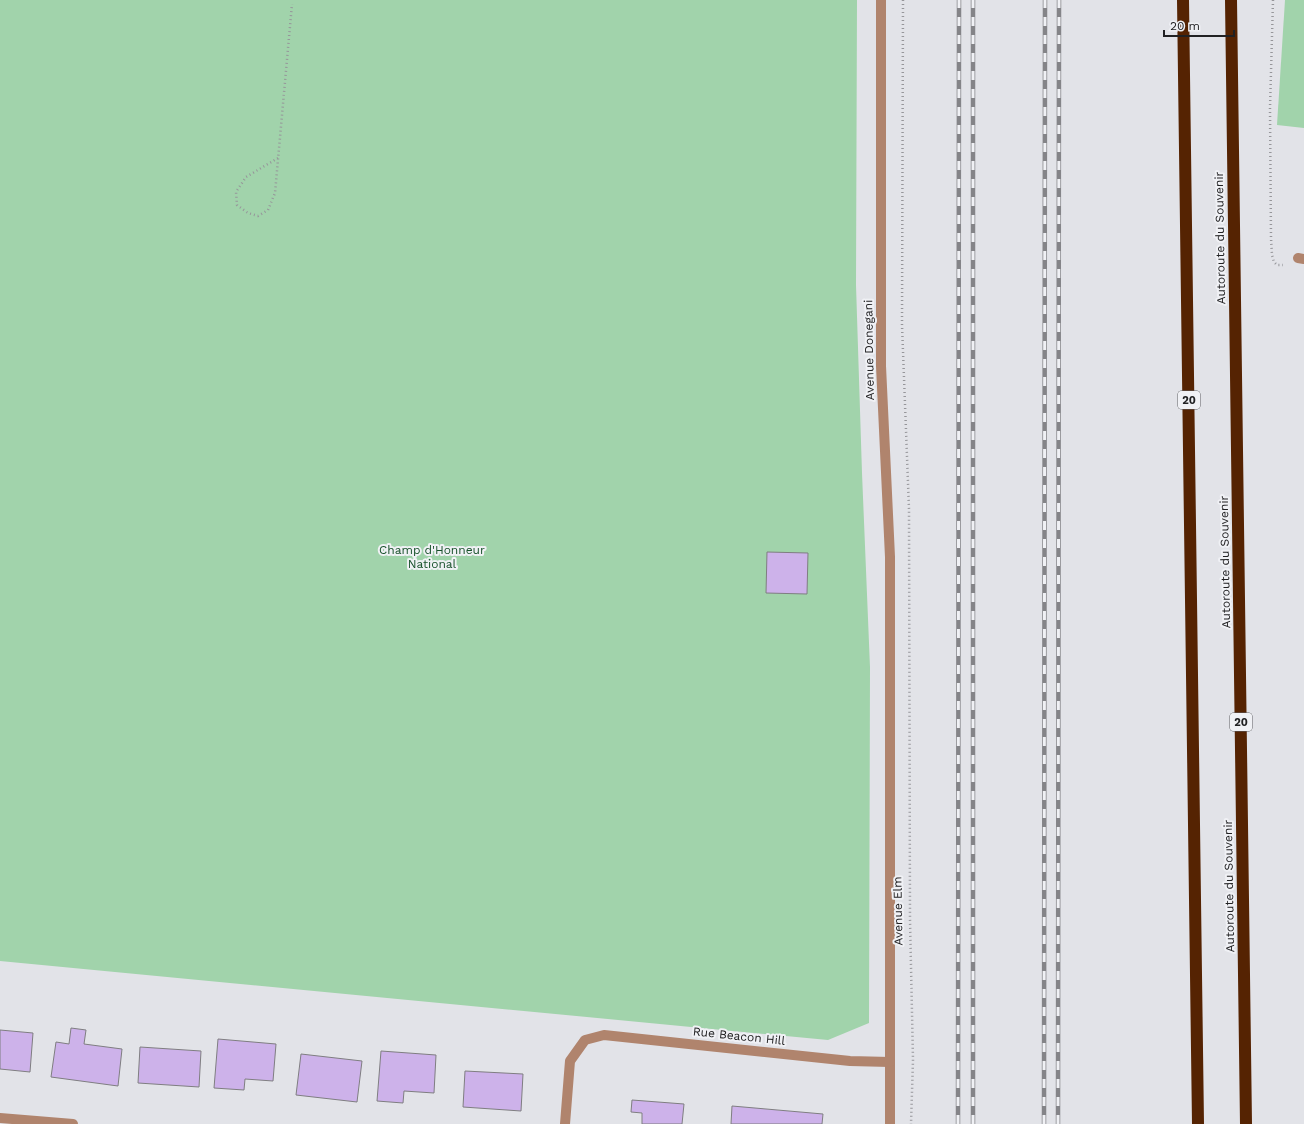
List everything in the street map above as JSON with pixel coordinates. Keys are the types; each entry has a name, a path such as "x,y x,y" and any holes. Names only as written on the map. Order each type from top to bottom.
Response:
{"highway":[{"name":"20","path":"1184,0 1198,1124"},
{"name":"Autoroute du Souvenir","path":"1231,0 1246,1124"}],"street":[{"name":"Avenue Donegani","path":"881,0 881,366 889,518 890,699"},
{"name":"Avenue Elm","path":"890,699 890,1124"},
{"name":"Rue Beacon Hill","path":"565,1124 570,1061 585,1040 604,1035 850,1061 890,1062"},
{"path":"0,1118 73,1124"}],"path":[{"name":"Avenue Elm","path":"903,0 902,325 910,509 910,919 913,1060 912,1124"},
{"path":"1273,0 1270,108 1271,249 1274,262 1281,266 1286,265"},
{"path":"278,158 246,177 236,192 237,205 248,213 258,216 268,210 275,193 292,4"}],"green space":[{"name":"Champ d'Honneur National","path":"0,0 857,0 856,285 870,667 869,1023 828,1040 0,961"},
{"path":"1285,0 1304,0 1304,128 1277,125"}],"building":[{"path":"767,552 808,553 807,594 766,593"},
{"path":"71,1028 86,1030 84,1044 122,1049 118,1086 51,1077 56,1042 69,1044"},
{"path":"0,1030 33,1033 30,1072 0,1069"},
{"path":"218,1039 276,1044 273,1081 245,1079 244,1090 214,1088"},
{"path":"140,1047 201,1051 199,1087 138,1083"},
{"path":"381,1051 436,1055 434,1093 404,1091 403,1103 377,1101"},
{"path":"301,1054 362,1061 357,1102 296,1095"},
{"path":"465,1071 523,1074 521,1111 463,1107"},
{"path":"632,1100 684,1104 682,1124 642,1124 642,1113 631,1112"},
{"path":"732,1106 823,1114 822,1124 731,1124"}],"railway":[{"path":"958,1124 959,0"},
{"path":"973,0 973,1124"},
{"path":"1044,1124 1045,0"},
{"path":"1058,1124 1059,0"}]}
